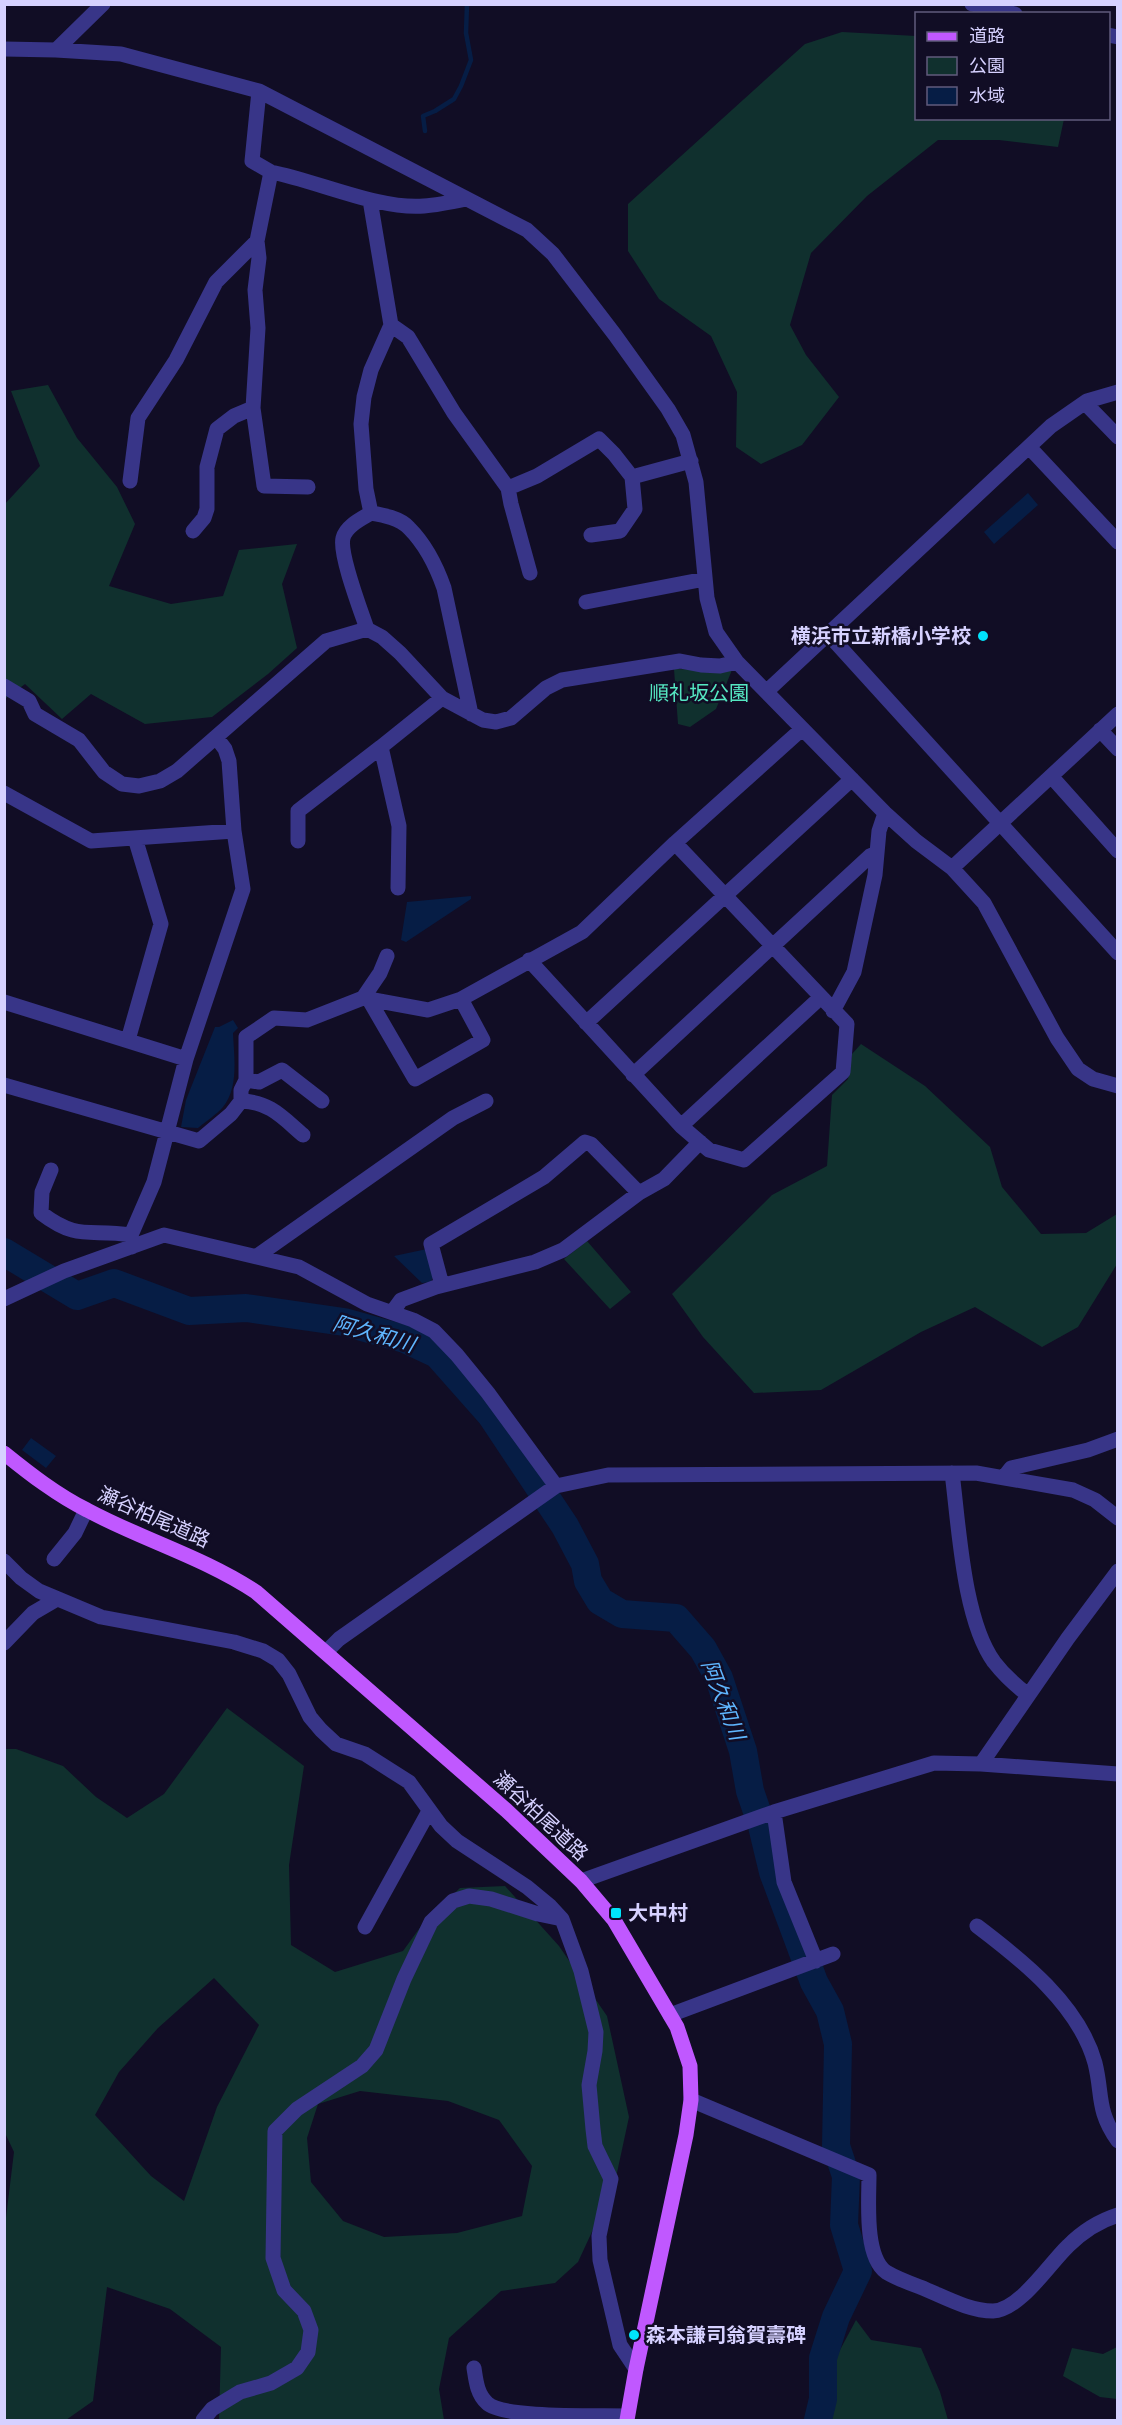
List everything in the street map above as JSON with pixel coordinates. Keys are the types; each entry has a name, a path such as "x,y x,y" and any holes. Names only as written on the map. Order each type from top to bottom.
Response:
{"main road":[{"name":"瀬谷柏尾道路","path":"4,1453 60,1495 86,1510 229,1575 256,1592 506,1810 581,1881 614,1920 677,2027 690,2066 691,2100 682,2157 627,2418"}],"street":[{"path":"56,50 103,4"},
{"path":"972,4 1006,12"},
{"path":"4,49 121,54 259,91 466,199 510,219 527,230 553,254 668,409 682,435 692,461 696,482 707,598 713,625 737,662 885,813 916,841 952,868 984,903 1057,1038 1078,1069 1092,1079 1116,1084"},
{"path":"259,91 252,161 271,172 322,184 370,200 423,207 466,199"},
{"path":"271,172 257,241 259,258 255,290 258,328 254,408 264,486 308,487"},
{"path":"370,200 392,325 371,370 363,397 361,424 370,513"},
{"path":"130,481 138,418 176,360 216,282 257,241"},
{"path":"392,325 408,338 453,413 508,488 510,504 530,573"},
{"path":"767,691 1051,426 1085,403 1118,392"},
{"path":"1085,403 1118,437"},
{"path":"193,531 204,518 207,509 207,467 217,429 234,416 254,408"},
{"path":"508,488 537,476 599,439 632,477 635,509 620,531 591,535"},
{"path":"1029,448 1118,542"},
{"path":"632,477 692,461"},
{"path":"367,629 343,552 343,537 351,526 370,513 386,515 408,527 437,568 444,588 471,714"},
{"path":"586,602 705,579"},
{"path":"4,687 29,701 35,714 79,740 104,772 122,784 139,786 160,781 177,771 326,641 367,629 382,637 400,652 442,698 483,720 496,722 511,718 546,688 562,680 680,661 720,666 737,662"},
{"path":"829,635 1118,953"},
{"path":"298,841 298,811 442,698"},
{"path":"952,868 1118,714"},
{"path":"4,1084 199,1141 231,1114 241,1101 241,1090 246,1080 246,1037 274,1017 306,1020 365,998 428,1010 461,999 582,932 675,843 802,729"},
{"path":"1100,730 1118,749"},
{"path":"131,1241 154,1182 186,1059 243,889 234,831 229,761 225,749 216,737"},
{"path":"381,747 399,826 398,888"},
{"path":"1051,776 1118,851"},
{"path":"586,1023 852,779"},
{"path":"4,793 91,841 234,831"},
{"path":"833,1011 854,972 875,875 879,831 885,813"},
{"path":"128,1040 161,924 135,838"},
{"path":"529,960 681,1126 709,1150 744,1160 843,1072 847,1024 675,843"},
{"path":"633,1076 870,856 877,853"},
{"path":"365,998 387,956"},
{"path":"681,1126 821,997"},
{"path":"365,998 415,1079 483,1040 461,999"},
{"path":"4,1002 186,1059"},
{"path":"246,1080 259,1082 282,1070 322,1101"},
{"path":"241,1101 255,1101 270,1107 303,1135"},
{"path":"257,1256 453,1118 486,1101"},
{"path":"442,1285 431,1244 544,1177 585,1142 591,1144 639,1193"},
{"path":"393,1311 401,1300 442,1285 535,1262 563,1250 639,1193 664,1179 700,1142"},
{"path":"51,1170 42,1191 41,1213 58,1226 82,1234 115,1232 131,1241"},
{"path":"4,1299 131,1241 164,1236 299,1267 367,1304 393,1311 434,1332 457,1355 553,1489"},
{"path":"1004,1477 1011,1468 1088,1450 1118,1439"},
{"path":"952,1473 966,1575 977,1627 993,1660 1008,1679 1028,1695"},
{"path":"326,1652 348,1632 553,1489 608,1475 976,1473 1073,1490 1095,1500 1118,1518"},
{"path":"54,1559 75,1533 86,1510"},
{"path":"4,1561 25,1581 57,1599 101,1617 223,1640 263,1652 278,1660 289,1674 310,1717 336,1744 365,1754 409,1782 441,1826 457,1840 527,1887 562,1919 581,1971 596,2032 596,2051 589,2085 592,2129 596,2146 610,2179 599,2236 600,2260 620,2345 636,2369"},
{"path":"981,1764 1118,1571"},
{"path":"4,1642 33,1613 57,1599"},
{"path":"581,1881 751,1820 934,1763 981,1764 1118,1774"},
{"path":"365,1927 429,1811"},
{"path":"770,1814 784,1882 816,1960"},
{"path":"203,2421 212,2409 240,2392 271,2383 297,2368 308,2352 310,2330 304,2311 284,2290 273,2258 275,2130 297,2109 362,2066 376,2050 404,1979 431,1922 453,1901 469,1896 491,1899 562,1919"},
{"path":"977,1926 1025,1962 1055,1995 1080,2029 1095,2063 1101,2110 1118,2141"},
{"path":"670,2015 833,1954"},
{"path":"691,2100 869,2175 869,2230 876,2256 884,2271 974,2309 996,2311 1018,2299 1042,2277 1068,2246 1093,2225 1118,2215"},
{"path":"474,2368 477,2387 487,2403 517,2417 627,2418"}],"green space":[{"path":"842,32 915,36 915,120 1064,120 1058,147 999,140 938,140 867,196 811,253 790,325 806,355 839,397 802,445 761,464 736,447 737,392 711,336 659,299 628,251 628,204 805,44"},
{"path":"48,385 77,438 117,487 135,524 109,586 171,604 223,596 239,550 297,544 282,584 297,648 268,674 212,717 145,724 91,694 62,719 25,684 5,699 4,505 40,466 11,391"},
{"name":"順礼坂公園","path":"674,669 732,670 716,709 690,727 678,724"},
{"path":"861,1044 925,1086 990,1147 1002,1187 1041,1234 1086,1233 1117,1214 1117,1264 1078,1327 1042,1347 975,1307 921,1332 821,1390 754,1393 703,1337 672,1294 772,1195 827,1166 832,1095 848,1079 852,1054"},
{"path":"587,1241 631,1292 610,1309 564,1259"},
{"path":"227,1708 304,1766 289,1865 291,1945 335,1972 403,1951 424,1922 460,1888 505,1886 559,1946 607,2016 629,2117 615,2182 578,2262 555,2283 501,2291 449,2338 439,2389 444,2420 219,2420 221,2347 170,2309 107,2287 93,2401 66,2420 5,2420 4,2234 14,2152 5,2133 5,1749 16,1749 63,1766 96,1797 127,1818 164,1794","holes":["214,1978 259,2025 217,2107 184,2201 151,2176 95,2115 119,2072 158,2028","360,2091 448,2101 499,2120 532,2166 522,2216 457,2233 384,2237 343,2221 311,2182 307,2138 318,2104"]},
{"path":"856,2320 871,2340 921,2348 940,2392 948,2420 832,2420 833,2363"},
{"path":"1117,2347 1117,2399 1100,2397 1063,2376 1072,2348 1103,2354"}],"water":[{"path":"1028,493 1038,505 994,544 984,532"},
{"path":"471,896 471,899 406,942 401,940 407,902"},
{"path":"233,1020 238,1028 233,1033 234,1072 228,1099 220,1110 198,1128 181,1127 186,1100 215,1027"},
{"path":"427,1249 434,1275 431,1282 422,1283 394,1256"},
{"path":"31,1438 56,1456 46,1468 22,1450"}],"waterway":[{"path":"425,131 423,116 454,99 471,60 466,33 467,4"},
{"name":"阿久和川","path":"4,1252 77,1296 114,1283 189,1311 246,1308 344,1322 405,1339 437,1354 491,1415 565,1526 585,1564 588,1581 600,1601 622,1614 676,1618 703,1649 719,1678 743,1751 750,1791 762,1826 773,1872 814,1982 830,2011 838,2044 836,2146 846,2176 844,2225 858,2271 836,2317 823,2358 823,2399 818,2420"}],"place":[{"name":"横浜市立新橋小学校","path":"983,636"},
{"name":"大中村","path":"616,1913"},
{"name":"森本謙司翁賀壽碑","path":"634,2335"}]}
